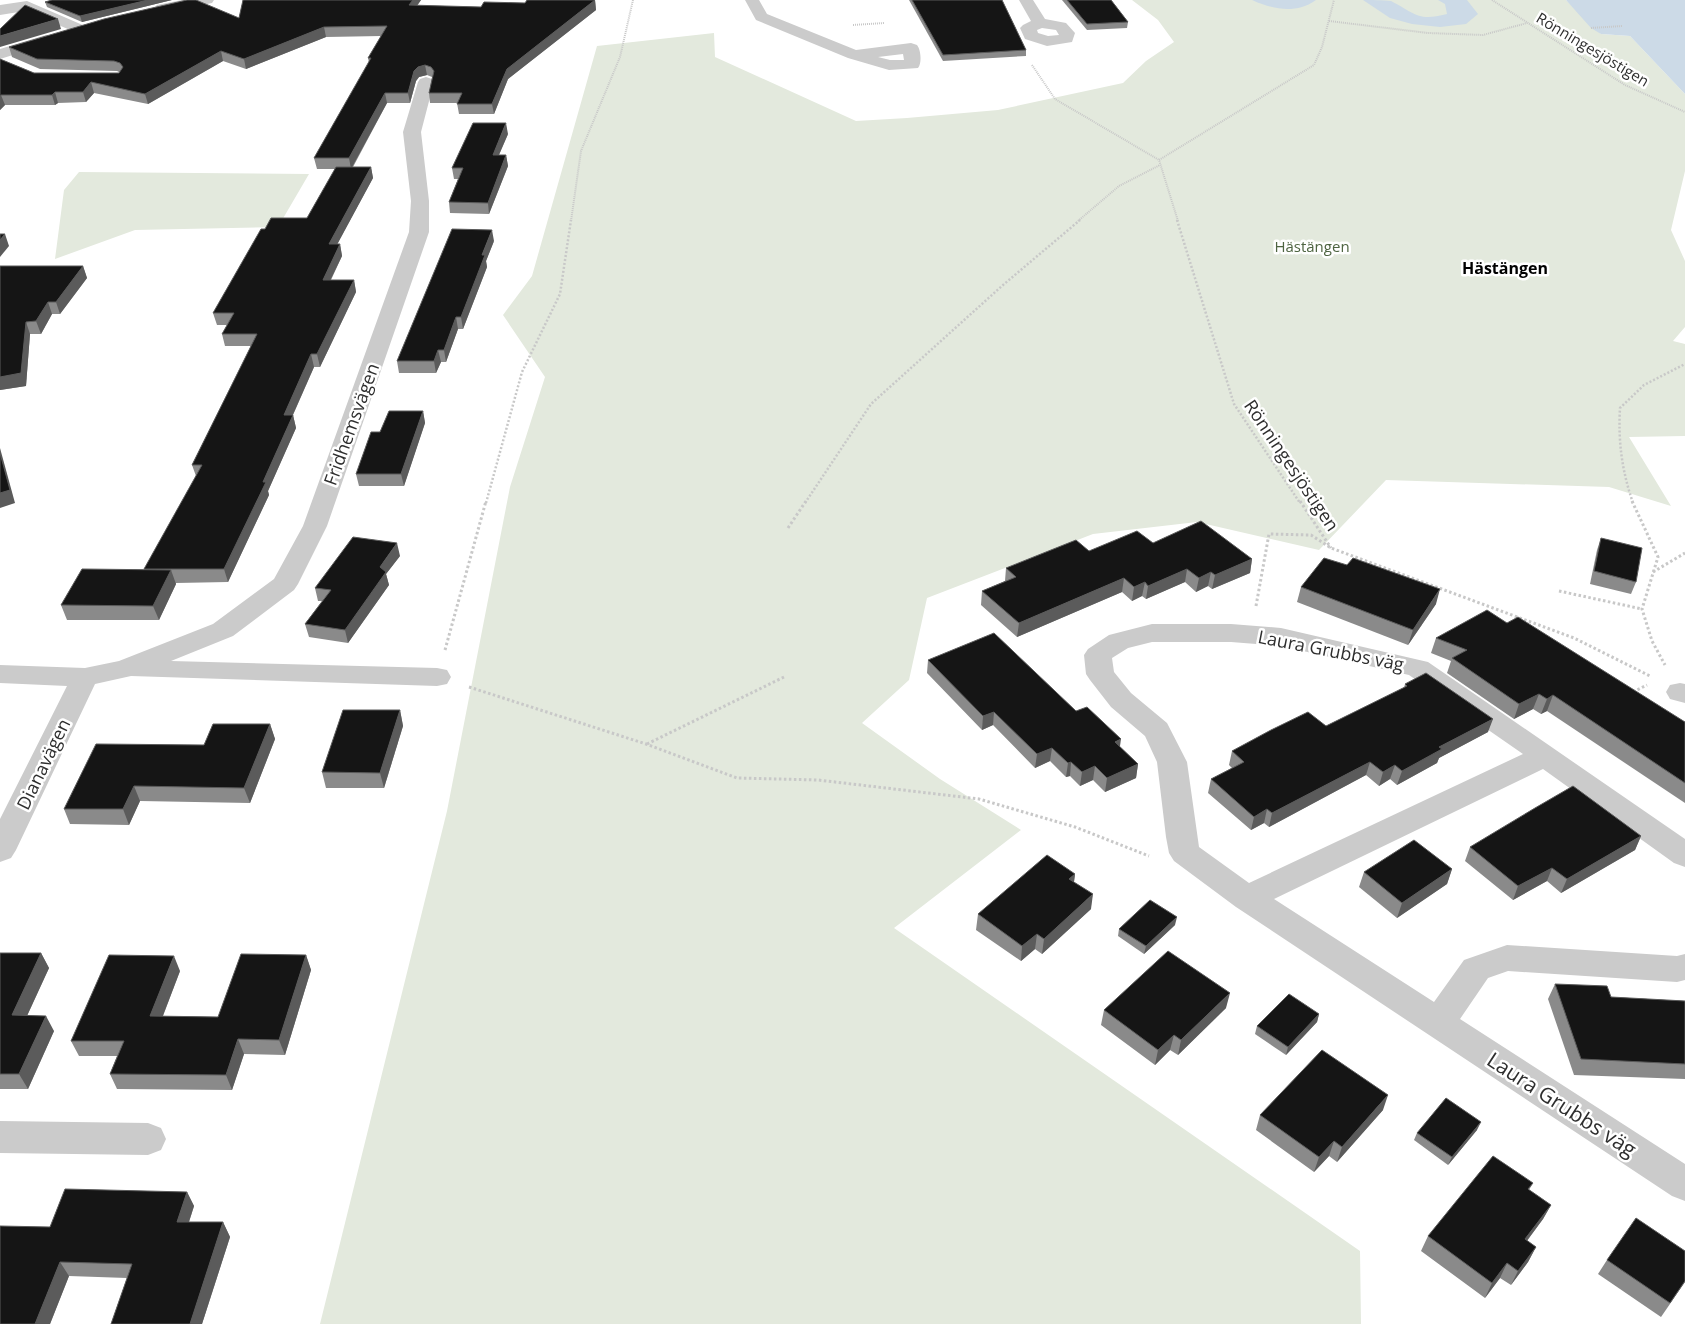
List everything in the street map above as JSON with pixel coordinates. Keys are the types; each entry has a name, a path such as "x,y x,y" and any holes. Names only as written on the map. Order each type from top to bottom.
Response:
{"street":[{"path":"147,12 173,5 207,0"},
{"path":"752,0 761,17 854,55"},
{"path":"1026,0 1040,23"},
{"path":"0,10 27,6 80,30"},
{"path":"0,54 96,25"},
{"name":"Fridhemsvägen","path":"0,674 85,677 125,669 223,630 285,584 315,526 419,232 420,201 412,132 426,82"},
{"name":"Laura Grubbs väg","path":"1685,855 1418,668 1281,637 1250,634 1152,633 1118,641 1098,655 1100,674 1121,700 1157,730 1172,762 1181,837 1185,853 1247,898 1685,1184"},
{"name":"Fridhemsvägen","path":"125,669 438,677"},
{"name":"Dianavägen","path":"0,850 85,677"},
{"path":"1247,898 1546,756"},
{"path":"1439,1023 1476,969 1507,958 1677,969 1685,967"},
{"path":"0,1138 148,1139"}],"path":[{"path":"633,0 620,57 581,150 560,294 522,372 438,677 646,744 737,778 818,780 979,799 1075,827 1157,858"},
{"path":"1055,99 1159,160 1314,65 1322,47 1334,0"},
{"name":"Rönningesjöstigen","path":"1492,0 1625,85 1685,112"},
{"path":"1329,21 1428,33 1483,35 1528,22"},
{"path":"1591,28 1622,26"},
{"name":"Rönningesjöstigen","path":"1159,160 1234,404 1331,548 1574,638 1674,688"},
{"path":"788,528 871,404 1003,285 1119,186 1160,165"},
{"path":"1632,693 1674,688 1652,641 1642,609 1658,557 1637,516 1621,471 1617,432 1620,408 1644,385 1685,364"},
{"path":"1250,634 1268,534 1311,535 1331,548"},
{"path":"1653,572 1685,553"},
{"path":"1559,590 1642,609"},
{"path":"646,744 784,677"}],"green space":[{"path":"1132,0 1566,0 1601,34 1630,36 1685,94 1685,171 1671,230 1685,261 1685,327 1673,341 1685,344 1685,436 1629,437 1671,506 1609,487 1386,480 1319,550 1197,522 1093,534 927,598 909,680 862,723 940,779 1021,830 894,928 1360,1251 1361,1324 320,1324 447,811 510,487 545,377 503,315 532,276 597,46 714,33 715,57 856,121 907,118 998,110 1123,83 1146,61 1174,42 1158,20"},
{"path":"79,172 309,174 278,227 135,230 55,259 64,190"}],"water":[{"path":"1252,0 1316,0 1301,7 1285,9 1268,6"},
{"path":"1363,0 1391,1 1417,15 1429,17 1447,14 1445,4 1438,0 1467,0 1478,14 1466,24 1440,27 1412,24 1390,18"},
{"path":"1566,0 1685,0 1685,94 1630,36 1601,34 1591,28"}],"building":[{"path":"52,0 148,0 80,16 45,2"},
{"path":"187,0 196,0 239,18 243,0 413,0 409,5 481,7 484,2 525,3 527,0 595,0 507,69 492,104 457,104 462,93 429,93 434,71 431,67 425,65 418,67 414,71 408,93 385,93 349,158 314,158 387,26 324,27 244,59 221,51 145,94 91,82 83,92 55,92 52,95 1,95 0,97 0,59 34,73 119,73 123,67 120,63 114,61 37,59 9,47 104,19"},
{"path":"912,0 1002,0 1026,50 943,55"},
{"path":"1067,0 1111,0 1128,22 1087,24"},
{"path":"25,5 58,19 0,36 0,29"},
{"path":"473,123 506,123 493,155 506,155 488,203 449,202 463,168 452,168"},
{"path":"336,167 371,167 329,244 340,244 323,280 354,280 317,354 311,354 284,415 293,415 263,482 266,482 224,569 144,569 202,465 192,465 257,334 222,334 234,313 213,313 261,229 265,229 271,218 307,218"},
{"path":"452,229 492,230 482,255 485,255 461,317 456,317 444,350 438,350 434,361 397,361"},
{"path":"0,266 83,266 56,302 48,302 36,321 26,322 21,373 0,377"},
{"path":"389,411 423,411 401,474 356,474 371,432 380,432"},
{"path":"0,453 10,490 0,493"},
{"path":"1201,521 1252,559 1215,575 1211,572 1199,578 1187,569 1148,586 1145,582 1134,587 1124,578 1019,623 982,591 1016,577 1006,568 1076,540 1089,551 1137,531 1153,543"},
{"path":"353,537 397,543 380,567 386,572 345,630 305,624 331,590 315,588"},
{"path":"1601,538 1642,548 1636,582 1594,571"},
{"path":"1324,558 1347,565 1353,558 1440,589 1413,630 1301,587"},
{"path":"82,569 171,570 153,606 61,605"},
{"path":"1487,610 1507,623 1518,617 1685,722 1685,783 1553,695 1547,699 1539,694 1519,704 1452,658 1467,650 1436,638"},
{"path":"994,633 1076,711 1087,707 1121,739 1115,742 1138,764 1107,778 1095,766 1082,772 1071,762 1068,763 1052,748 1037,754 994,712 983,716 928,660"},
{"path":"1426,673 1493,719 1439,747 1442,749 1402,771 1395,765 1383,772 1370,762 1272,813 1267,809 1254,817 1211,779 1244,762 1232,751 1271,730 1308,712 1326,726 1407,686 1405,684"},
{"path":"343,710 400,710 380,773 322,772"},
{"path":"213,724 270,724 244,788 134,786 123,809 64,809 96,744 204,745"},
{"path":"1573,786 1641,836 1567,879 1552,868 1518,886 1470,847 1535,808"},
{"path":"1414,840 1452,869 1402,903 1364,872"},
{"path":"1047,855 1075,874 1069,879 1093,894 1044,939 1037,934 1022,946 978,914"},
{"path":"1150,900 1177,917 1146,946 1119,929"},
{"path":"1168,951 1230,993 1181,1040 1174,1035 1158,1050 1104,1010"},
{"path":"0,953 41,953 12,1015 46,1016 19,1074 0,1074"},
{"path":"241,954 306,955 279,1040 238,1039 226,1075 110,1074 124,1041 71,1041 109,955 174,956 150,1016 218,1017"},
{"path":"1555,984 1607,986 1611,997 1685,1001 1685,1064 1581,1059"},
{"path":"1289,994 1319,1014 1288,1047 1257,1026"},
{"path":"1322,1050 1388,1095 1342,1147 1334,1141 1319,1157 1260,1115"},
{"path":"1446,1098 1481,1122 1452,1157 1417,1133"},
{"path":"1493,1156 1533,1183 1528,1189 1551,1205 1525,1239 1536,1247 1518,1271 1507,1263 1492,1283 1428,1236"},
{"path":"65,1189 187,1192 177,1222 223,1222 190,1324 111,1324 132,1264 60,1262 35,1324 0,1324 0,1226 50,1227"},
{"path":"1636,1218 1685,1251 1685,1281 1670,1303 1607,1260"}],"district":[{"name":"Hästängen","path":"1505,268"}]}
